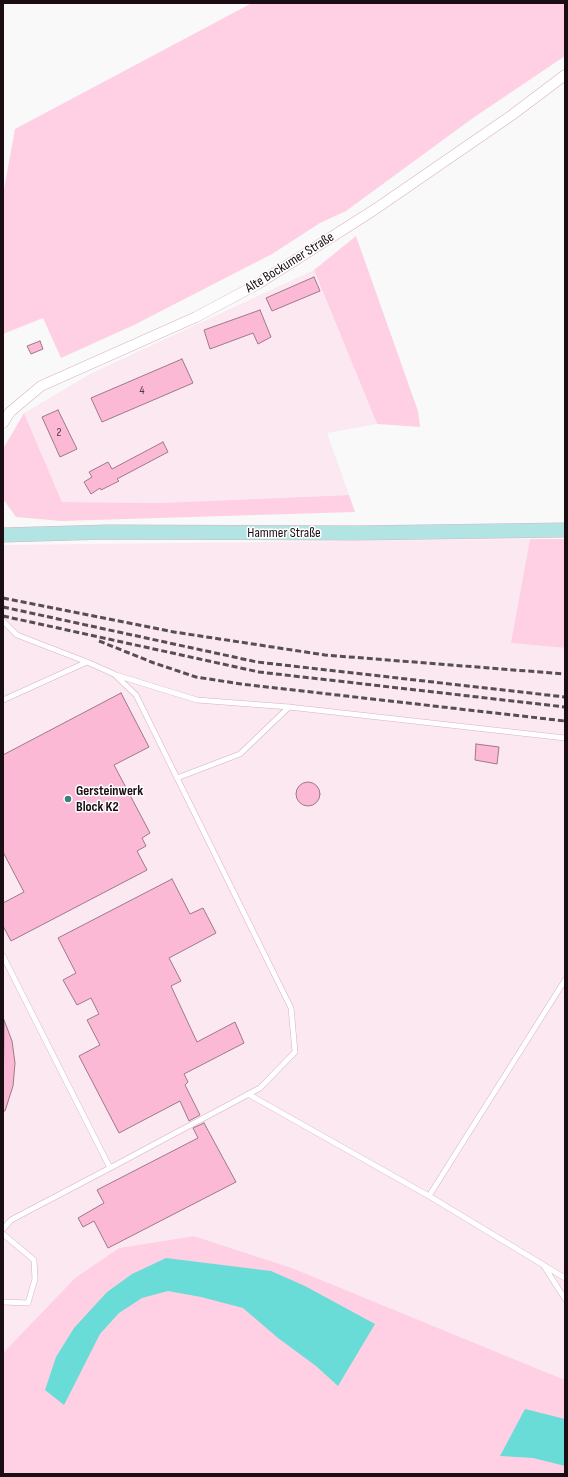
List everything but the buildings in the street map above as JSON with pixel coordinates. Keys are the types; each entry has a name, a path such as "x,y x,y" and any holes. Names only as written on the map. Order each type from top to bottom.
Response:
{"main road":[{"name":"Hammer Straße","path":"3,535 108,532 356,533 565,530"}],"street":[{"name":"Alte Bockumer Straße","path":"3,423 10,412 40,386 196,317 256,285 374,210 512,115 565,75"}],"lane":[{"path":"3,621 17,635 114,674 198,700 289,707 565,738"},
{"path":"3,700 87,662"},
{"path":"3,1229 11,1220 260,1088 295,1052 291,1008 136,695 114,674"},
{"path":"177,778 240,754 289,707"},
{"path":"3,956 110,1168"},
{"path":"429,1196 565,980"},
{"path":"248,1094 429,1196 565,1278"},
{"path":"3,1234 34,1260 35,1279 28,1303 3,1302"},
{"path":"543,1265 565,1299"}],"shaded area":[{"path":"252,3 565,3 565,56 473,118 346,211 320,223 272,254 134,325 61,358 43,318 3,334 3,195 15,129"},
{"path":"356,236 418,411 420,427 377,424 314,270"},
{"path":"314,270 377,424 327,433 349,495 160,503 62,502 24,413 92,373"},
{"path":"24,413 62,502 160,503 349,495 355,512 61,521 16,517 3,499 4,447"},
{"path":"530,539 512,643 565,648 565,1380 292,1268 194,1236 119,1248 75,1278 3,1353 3,545"},
{"path":"530,539 565,539 565,648 511,643"},
{"path":"194,1236 292,1268 565,1380 565,1474 3,1474 3,1353 75,1278 119,1248"}],"water":[{"path":"166,1258 271,1271 305,1286 375,1324 338,1386 316,1366 278,1338 243,1308 201,1297 168,1291 142,1298 119,1313 100,1334 64,1405 45,1390 56,1357 74,1328 107,1292 132,1274"},
{"path":"525,1409 565,1419 565,1466 533,1458 500,1456"}],"railway":[{"path":"3,598 174,632 325,655 565,674"},
{"path":"3,607 257,662 565,697"},
{"path":"3,616 259,672 565,707"},
{"path":"99,641 154,663 196,677 241,684 565,721"}],"place":[{"name":"Gersteinwerk Block K2","path":"68,799"}]}
